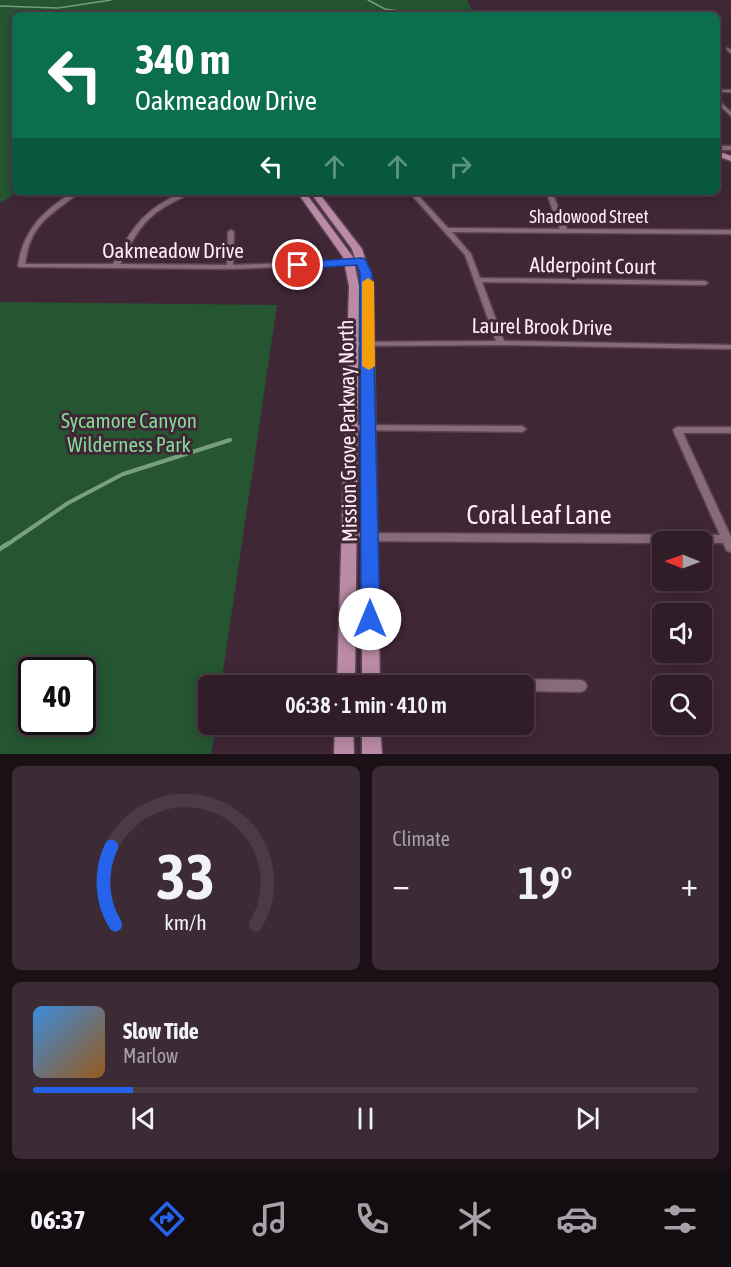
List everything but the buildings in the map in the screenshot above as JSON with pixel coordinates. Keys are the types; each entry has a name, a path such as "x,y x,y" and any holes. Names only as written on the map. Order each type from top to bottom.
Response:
{"street":[{"path":"720,103 731,116"},
{"name":"Oakmeadow Drive","path":"73,195 38,223 23,249 21,266 230,267 355,263"},
{"path":"116,266 142,219 153,210 183,195"},
{"name":"Mission Grove Parkway North","path":"303,195 368,283 371,675"},
{"name":"Mission Grove Parkway North","path":"316,195 357,249 354,286 346,675"},
{"path":"415,195 468,254 480,280 487,307 501,343"},
{"path":"550,195 564,230"},
{"name":"Shadowood Street","path":"446,230 731,232"},
{"path":"230,267 231,232"},
{"name":"Alderpoint Court","path":"480,280 705,283"},
{"name":"Laurel Brook Drive","path":"353,344 501,343 731,347"},
{"path":"351,428 522,429"},
{"path":"729,543 677,430 731,430"},
{"name":"Coral Leaf Lane","path":"350,537 729,543"},
{"path":"534,686 581,686"},
{"path":"344,735 344,754"},
{"path":"371,735 372,754"}],"green space":[{"path":"0,0 467,0 473,12 12,12 13,195 0,203"},
{"name":"Sycamore Canyon Wilderness Park","path":"0,302 277,305 222,675 198,675 198,735 214,735 211,754 0,754"}],"waterway":[{"path":"0,6 58,8 111,0"},
{"path":"368,0 385,9 406,12"},
{"path":"5,546 68,503 123,474 230,440"},
{"path":"0,549 7,544"}],"slow traffic":[{"path":"368,282 369,366"}],"route":[{"path":"298,265 361,262 366,273 368,283 370,619"}]}
